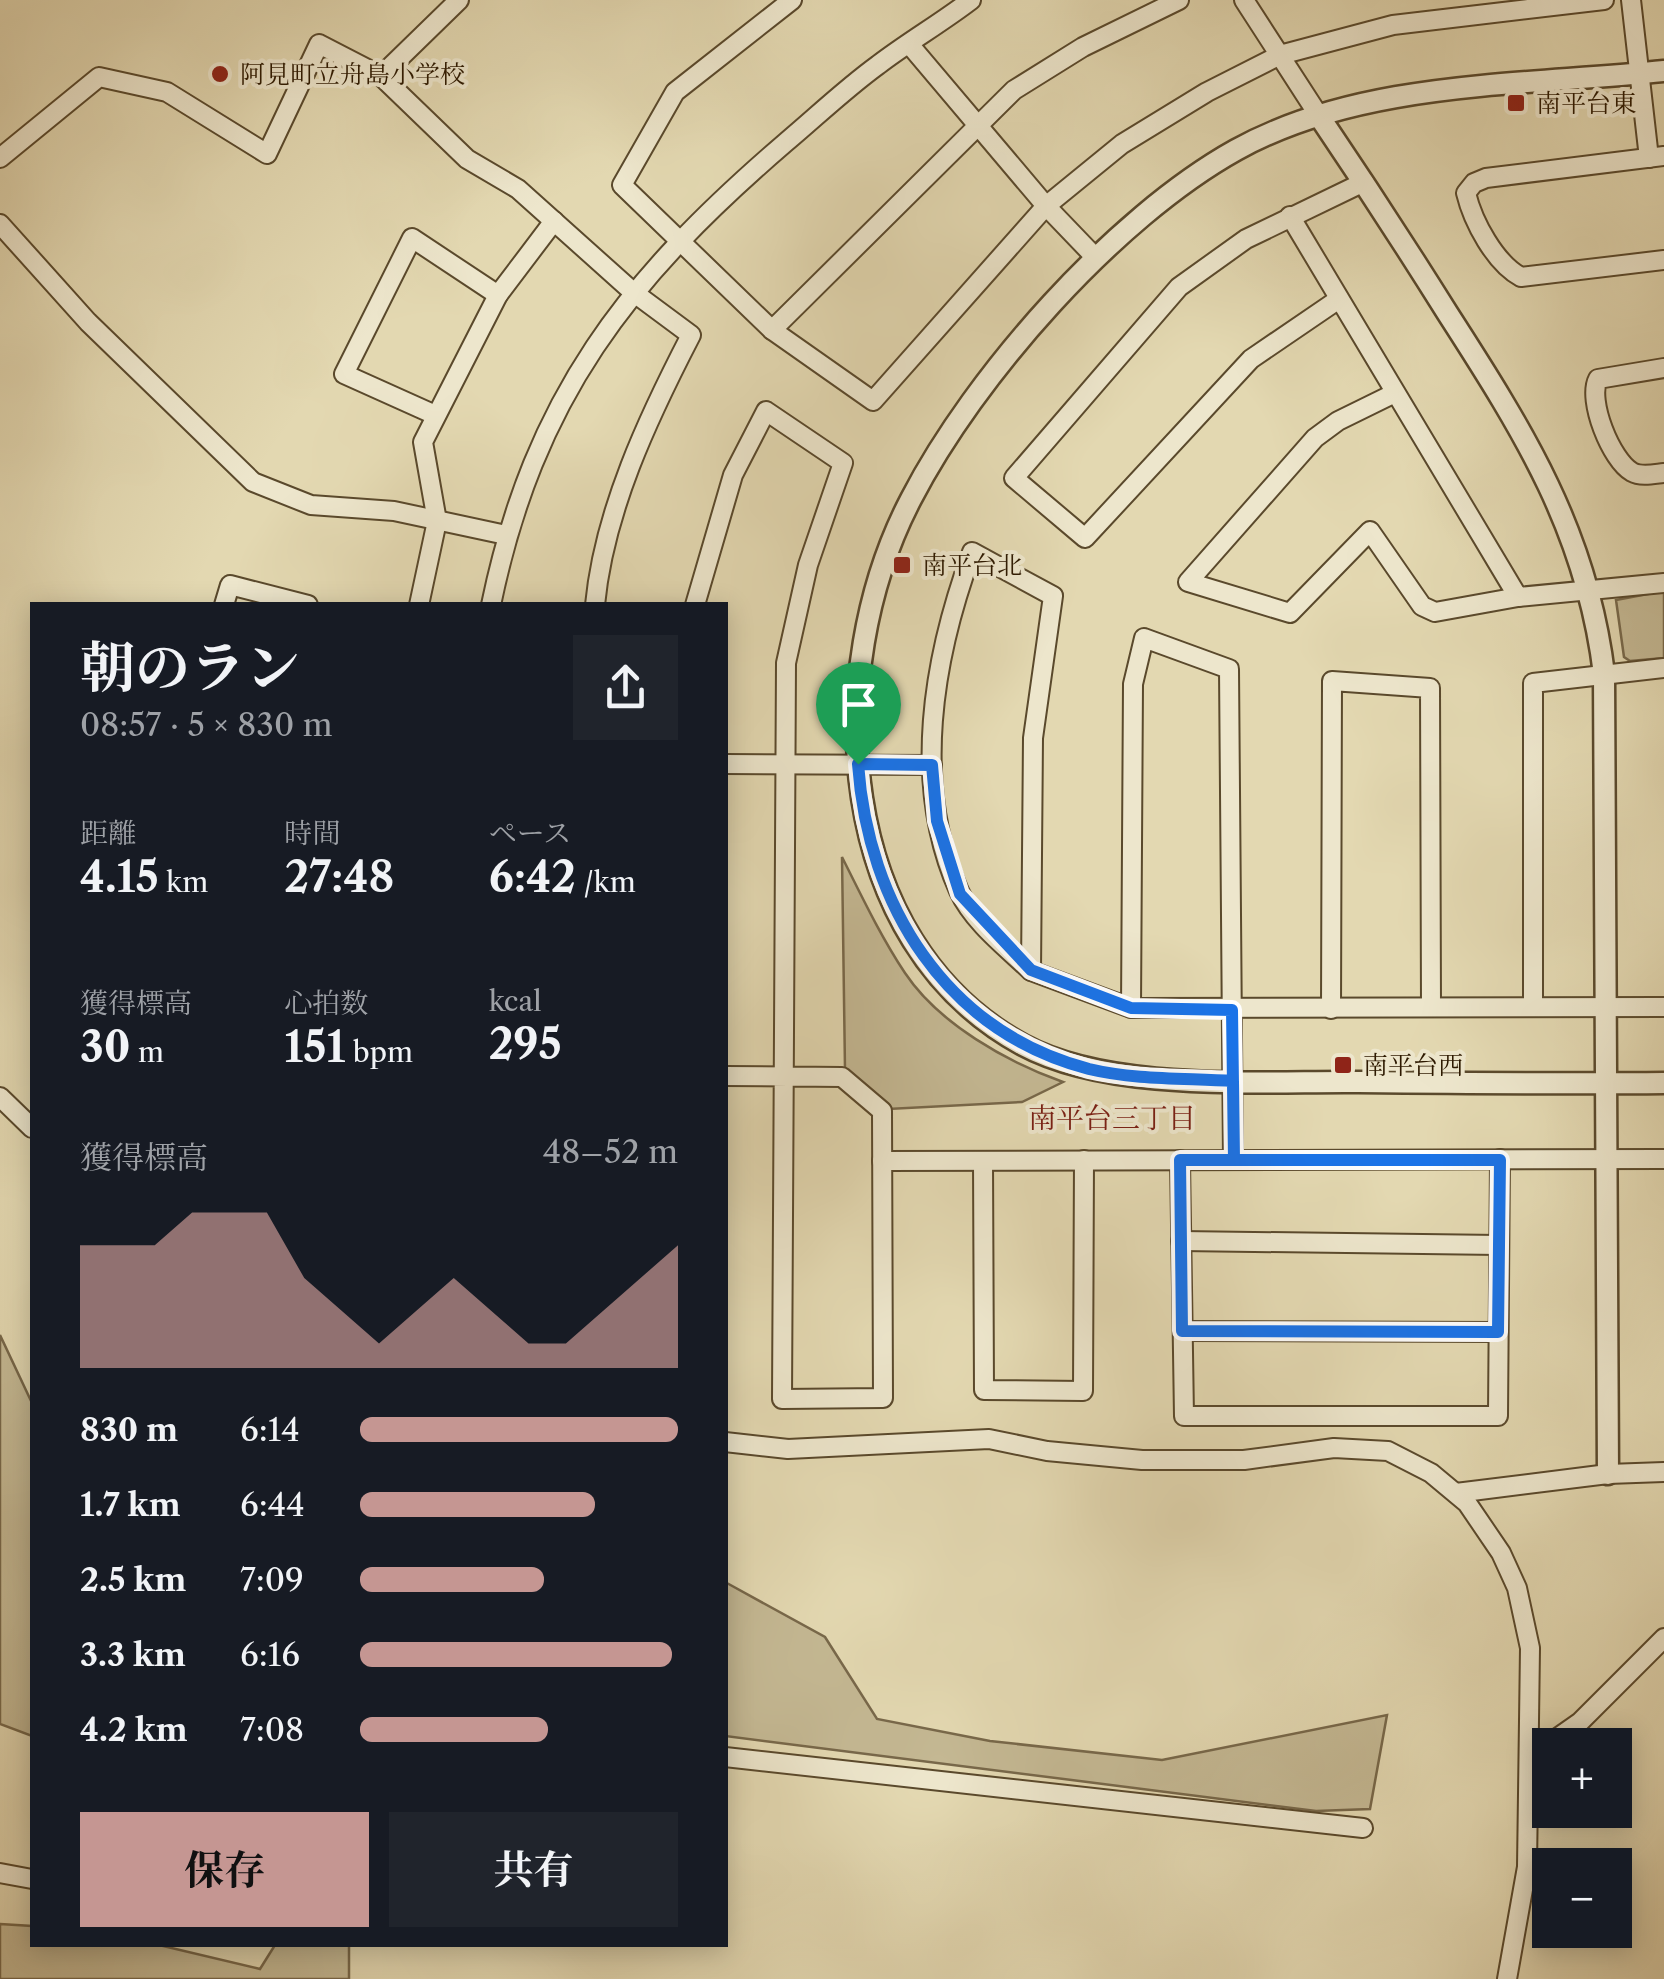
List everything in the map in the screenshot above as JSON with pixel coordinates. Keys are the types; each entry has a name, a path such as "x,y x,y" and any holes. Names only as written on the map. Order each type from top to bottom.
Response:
{"street":[{"path":"381,76 458,0"},
{"path":"792,0 676,92 622,184 772,330 874,401 1046,206 1122,144 1280,54 1393,25 1532,4 1604,0"},
{"path":"492,602 506,535 534,458 584,359 634,292 679,238 877,65 971,0"},
{"path":"772,330 1014,90 1083,46 1179,0"},
{"path":"1244,0 1364,182 1538,460 1571,529 1591,592 1604,674 1608,1474"},
{"path":"1435,0 1438,20"},
{"path":"1632,0 1640,74 1656,157 1486,178 1474,182 1466,193 1470,209 1506,269 1521,278 1664,260"},
{"path":"0,158 99,77 167,92 267,154 319,44 381,76 467,159 518,189 634,292 691,335 652,410 598,573 595,602"},
{"path":"909,44 1046,206 1095,257"},
{"path":"1664,71 1456,91 1319,116 1280,128 1233,152 1142,215 1095,257 956,423 908,504 875,594 866,636 858,764 867,838 881,882 928,963 957,994 1022,1044 1060,1060 1126,1075 1233,1081 1664,1083"},
{"path":"1338,299 1250,359 1085,538 1014,478 1179,287 1246,239 1364,182"},
{"path":"1290,216 1518,597"},
{"path":"420,602 438,520 423,442 433,414 498,295 554,221"},
{"path":"0,224 88,322 253,482 311,505 394,511 506,535"},
{"path":"433,414 344,374 412,238 498,295"},
{"path":"1664,368 1610,374 1598,379 1592,390 1594,408 1622,462 1644,475 1664,473"},
{"path":"1395,393 1315,438 1188,582 1290,614 1370,531 1422,606 1435,612 1518,597 1664,583"},
{"path":"696,602 733,475 766,411 843,463 808,566 786,662 781,1075 782,1400 883,1398 882,1111 842,1077 781,1075 728,1076"},
{"path":"1031,970 1033,738 1053,596 972,552 952,606 937,671 932,765 937,821 960,894 1031,970 1131,1008 1664,1006"},
{"path":"225,602 230,584 297,602"},
{"path":"1131,1008 1133,684 1144,638 1230,669 1234,1160"},
{"path":"1533,1006 1533,683 1664,668"},
{"path":"1331,1009 1332,681 1430,688 1431,1008"},
{"path":"728,764 932,765"},
{"path":"0,1096 30,1126"},
{"path":"882,1161 1664,1159"},
{"path":"982,1161 984,1390 1082,1391 1084,1160"},
{"path":"1180,1160 1184,1416 1498,1416 1500,1160"},
{"path":"1181,1241 1499,1245"},
{"path":"1182,1331 1498,1332"},
{"path":"728,1442 788,1449 989,1439 1047,1451 1142,1460 1244,1460 1334,1448 1388,1451 1431,1474 1456,1493 1502,1553 1517,1588 1530,1648 1528,1868 1507,1979"},
{"path":"1456,1493 1608,1474 1664,1472"},
{"path":"1530,1757 1580,1722 1664,1638"},
{"path":"728,1757 1364,1828"},
{"path":"0,1873 30,1880"}],"shaded area":[{"path":"1664,591 1664,658 1630,661 1624,657 1616,600"},
{"path":"842,857 896,959 919,992 976,1039 1019,1064 1063,1082 1022,1102 888,1109 845,1069"},
{"path":"0,1335 30,1399 30,1735 0,1724"},
{"path":"728,1584 825,1637 877,1719 990,1741 1162,1760 1387,1715 1370,1809 1316,1811 728,1736"},
{"path":"0,1924 30,1926 30,1947 167,1947 260,1969 274,1947 349,1947 349,1979 0,1979"}],"place":[{"name":"阿見町立舟島小学校","path":"220,74"},
{"name":"南平台東","path":"1516,103"},
{"name":"南平台北","path":"902,565"},
{"name":"南平台西","path":"1343,1065"}],"district":[{"name":"南平台三丁目","path":"1112,1118"}],"route":[{"path":"858,764 867,838 881,882 902,925 928,963 957,994 1022,1044 1060,1060 1126,1075 1233,1081 1234,1160 1180,1160 1182,1331 1498,1332 1500,1160 1234,1160 1232,1010 1131,1008 1031,970 990,932 960,894 937,821 932,765 858,764"}]}
